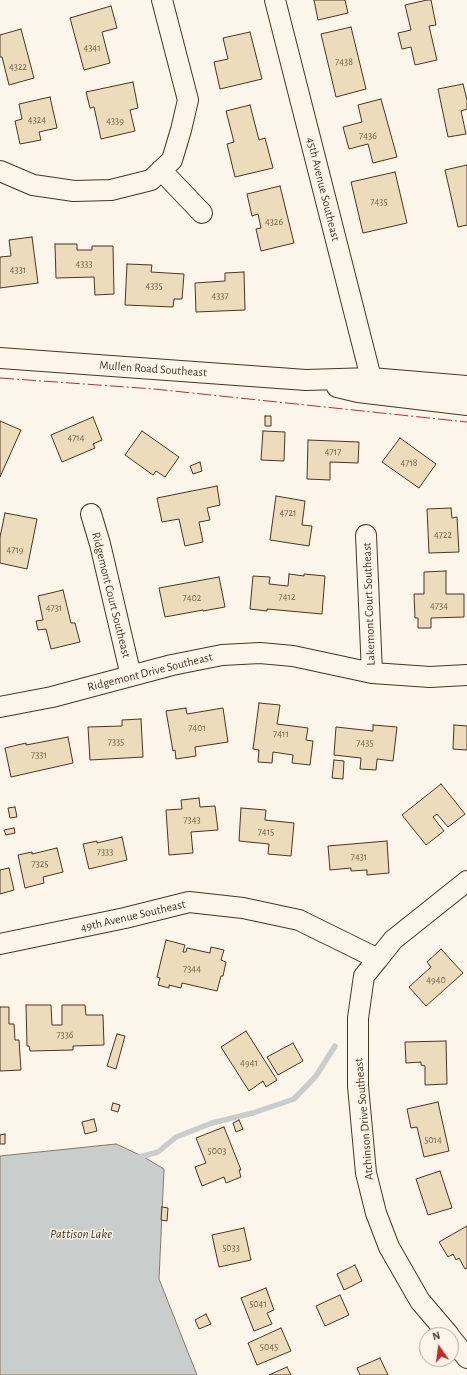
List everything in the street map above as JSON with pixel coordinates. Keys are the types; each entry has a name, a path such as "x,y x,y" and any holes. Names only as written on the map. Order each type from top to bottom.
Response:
{"street":[{"path":"0,172 34,185 74,191 111,190 150,180 172,160 188,100 162,0"},
{"name":"45th Avenue Southeast","path":"275,0 371,378"},
{"path":"161,170 202,212"},
{"name":"Mullen Road Southeast","path":"0,358 306,380 371,378 467,386"},
{"name":"Mullen Road Southeast","path":"306,380 358,392 467,404"},
{"name":"Ridgemont Court Southeast","path":"91,514 100,544 131,676"},
{"name":"Lakemont Court Southeast","path":"366,535 372,673"},
{"name":"Ridgemont Drive Southeast","path":"0,707 52,697 172,665 222,655 260,653 293,656 372,673 430,676 467,675"},
{"path":"378,959 393,940 467,881"},
{"name":"49th Avenue Southeast","path":"0,944 125,918 189,902 243,908 299,920 378,959"},
{"name":"Atchinson Drive Southeast","path":"378,959 364,976 358,1018 358,1086 366,1173 376,1213 389,1247 420,1301 442,1327"},
{"path":"459,1348 467,1358"}],"water":[{"name":"Pattison Lake","path":"116,1144 142,1156 164,1169 159,1279 197,1375 0,1375 0,1156"}],"building":[{"path":"314,0 345,0 348,13 318,20"},
{"path":"431,0 436,25 429,26 437,60 415,65 411,47 402,49 398,33 411,30 405,5"},
{"path":"111,6 117,28 102,32 110,63 84,70 70,18"},
{"path":"351,27 366,89 336,97 321,34"},
{"path":"21,29 34,78 9,85 2,57 0,57 0,35"},
{"path":"250,32 262,79 220,89 214,62 228,59 223,38"},
{"path":"133,82 138,108 130,110 135,131 101,139 94,107 90,108 86,92"},
{"path":"463,84 467,100 467,109 461,111 466,134 448,137 438,89"},
{"path":"50,97 57,128 39,132 41,140 20,144 15,121 22,119 19,104"},
{"path":"381,99 397,157 373,163 368,144 349,149 343,127 362,122 358,105"},
{"path":"250,105 259,140 265,138 273,168 235,177 227,144 234,142 226,111"},
{"path":"467,165 467,225 458,227 445,170"},
{"path":"395,172 407,223 363,233 351,182"},
{"path":"280,186 294,243 261,251 256,229 261,228 258,214 252,216 247,194"},
{"path":"32,237 38,283 0,288 0,257 11,256 9,240"},
{"path":"55,244 77,244 77,250 92,250 92,246 113,246 114,294 95,295 94,277 56,278"},
{"path":"127,264 152,265 151,272 184,274 182,299 174,299 173,307 125,305"},
{"path":"244,272 245,310 196,312 195,283 225,281 225,273"},
{"path":"265,416 271,416 271,426 265,426"},
{"path":"93,417 102,440 93,444 95,448 62,462 51,435"},
{"path":"0,421 21,430 0,477"},
{"path":"142,431 179,457 165,477 156,471 153,475 125,455"},
{"path":"263,431 285,432 284,461 261,460"},
{"path":"400,438 436,464 419,488 382,462"},
{"path":"308,440 359,442 358,463 330,462 330,480 307,479"},
{"path":"200,462 202,471 193,474 190,466"},
{"path":"217,486 220,505 207,508 210,520 199,522 203,542 185,546 179,519 162,522 157,498"},
{"path":"276,496 305,501 302,525 312,526 309,546 270,540"},
{"path":"451,508 452,518 457,517 459,552 429,553 427,509"},
{"path":"5,513 37,519 27,569 0,563 0,537"},
{"path":"446,571 446,594 464,594 464,617 431,618 431,628 418,628 418,618 415,618 414,594 424,594 424,572"},
{"path":"289,574 325,576 322,614 250,609 253,576 270,577 269,584 288,586"},
{"path":"219,577 225,607 165,617 159,588"},
{"path":"63,590 71,623 75,623 80,642 51,649 46,629 38,630 36,621 43,620 38,596"},
{"path":"259,703 280,705 277,724 308,728 306,740 313,741 310,765 292,763 293,755 273,752 272,763 258,762 259,750 253,749"},
{"path":"186,708 187,714 223,708 228,742 195,747 196,756 176,759 175,750 173,751 166,711"},
{"path":"141,719 143,757 90,760 88,727 122,726 122,720"},
{"path":"373,725 397,727 393,761 377,759 376,770 360,769 361,758 334,755 336,727 373,731"},
{"path":"454,725 467,726 467,750 453,749"},
{"path":"68,737 73,763 11,777 5,748 26,743 26,745"},
{"path":"334,760 344,761 343,779 332,778"},
{"path":"441,784 465,814 448,827 437,814 433,817 444,831 426,845 402,815"},
{"path":"199,798 200,807 215,806 218,830 191,832 193,853 169,855 166,810 182,809 181,800"},
{"path":"15,807 17,817 10,818 8,808"},
{"path":"241,808 266,810 265,820 294,823 291,856 268,854 269,844 239,841"},
{"path":"14,828 15,833 6,835 4,830"},
{"path":"122,837 127,860 89,869 83,844 97,841 97,843"},
{"path":"387,841 389,873 367,875 367,870 351,871 351,868 330,870 328,846"},
{"path":"57,848 63,872 43,877 44,883 25,888 18,855 32,852 32,854"},
{"path":"9,868 14,890 0,894 0,870"},
{"path":"166,940 185,945 183,952 186,952 187,948 210,953 211,947 224,950 221,960 226,962 223,976 221,976 217,991 182,983 181,988 169,985 169,988 158,985 160,978 157,977"},
{"path":"441,949 463,973 426,1006 409,987 431,967 427,962"},
{"path":"26,1005 51,1005 52,1025 62,1025 62,1005 85,1005 86,1015 103,1015 104,1045 73,1046 73,1050 30,1051 29,1046 27,1046"},
{"path":"0,1007 9,1007 9,1024 14,1024 15,1040 19,1040 21,1070 0,1071"},
{"path":"246,1031 277,1080 266,1087 263,1081 249,1091 221,1047"},
{"path":"117,1034 125,1036 116,1069 107,1066"},
{"path":"446,1041 447,1084 425,1085 425,1066 421,1065 421,1062 406,1063 405,1042"},
{"path":"293,1043 303,1061 278,1075 267,1057"},
{"path":"438,1102 449,1151 424,1157 417,1127 411,1128 407,1109"},
{"path":"113,1103 120,1105 118,1112 111,1110"},
{"path":"94,1119 97,1131 85,1134 82,1122"},
{"path":"239,1120 243,1129 236,1132 233,1123"},
{"path":"224,1127 241,1170 239,1170 241,1177 226,1183 224,1177 202,1186 195,1167 206,1163 196,1138"},
{"path":"5,1134 5,1144 0,1144 0,1135"},
{"path":"440,1171 452,1208 428,1215 416,1179"},
{"path":"162,1207 168,1208 167,1221 161,1220"},
{"path":"467,1226 467,1268 465,1269 459,1258 456,1260 453,1254 448,1257 439,1242"},
{"path":"244,1228 251,1260 219,1267 212,1235"},
{"path":"355,1265 362,1281 344,1290 337,1274"},
{"path":"266,1288 274,1310 267,1313 272,1324 254,1331 241,1298"},
{"path":"340,1295 349,1315 325,1326 316,1306"},
{"path":"206,1314 211,1324 199,1329 195,1320"},
{"path":"281,1328 291,1351 257,1365 248,1343"},
{"path":"380,1358 388,1375 360,1375 357,1368"},
{"path":"287,1367 291,1375 269,1375"}],"waterway":[{"path":"136,1158 158,1152 176,1137 212,1123 253,1113 294,1099 316,1076 335,1046"}],"power":[{"path":"0,378 154,389 467,422"}]}
